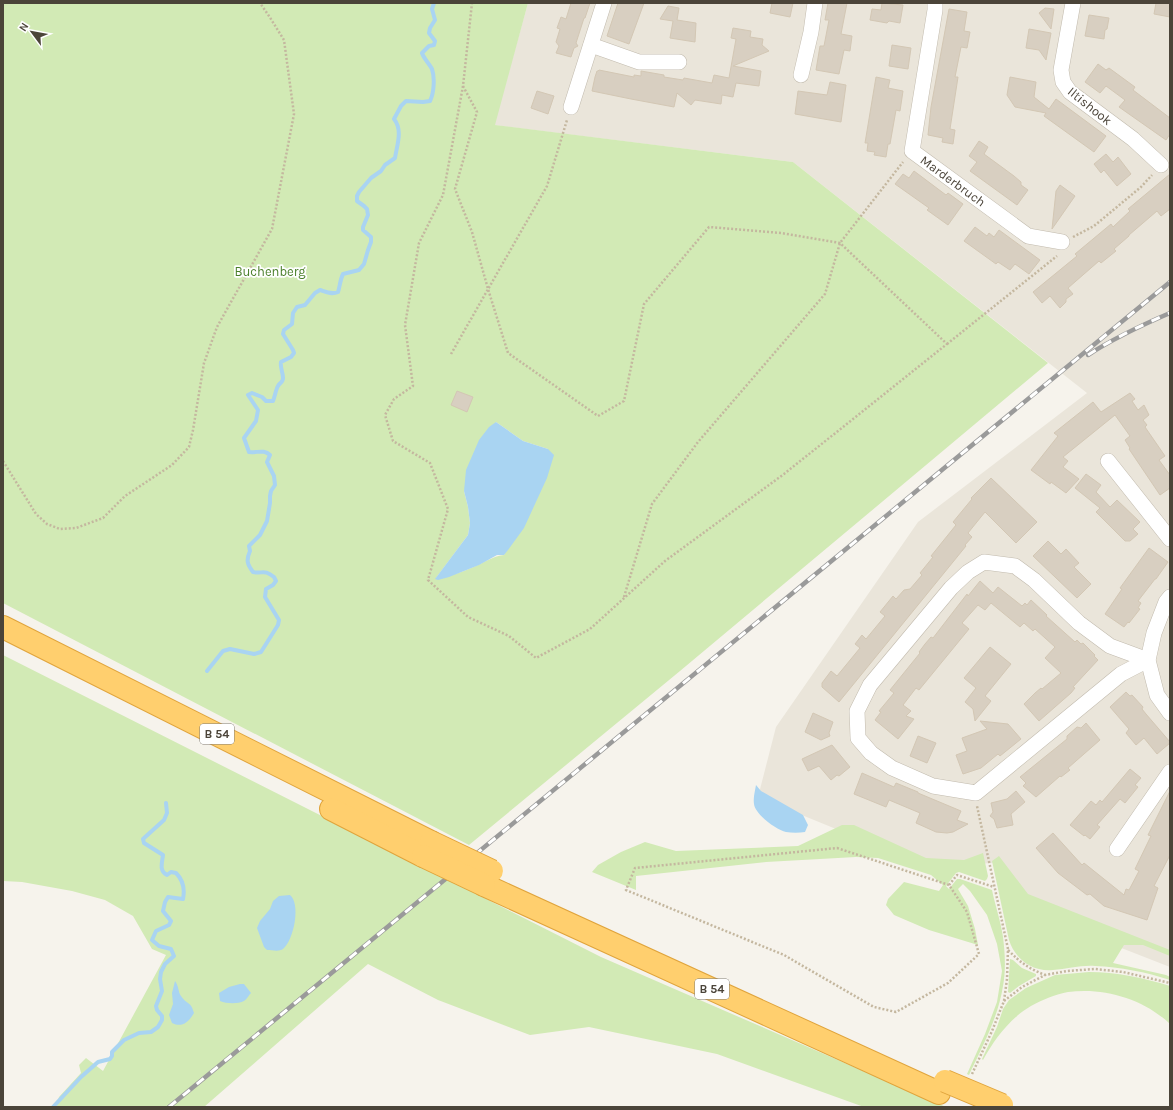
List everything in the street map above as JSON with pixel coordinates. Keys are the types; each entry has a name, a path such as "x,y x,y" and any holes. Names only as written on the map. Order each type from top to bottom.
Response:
{"highway":[{"name":"B 54","path":"3,627 427,849"},
{"name":"B 54","path":"3,643 488,878 942,1087 1004,1106"},
{"name":"B 54","path":"942,1087 971,1107"}],"street":[{"path":"571,106 604,3"},
{"path":"801,75 811,32 815,3"},
{"name":"Marderbruch","path":"935,3 912,151 1028,236 1062,242"},
{"name":"Iltishook","path":"1073,3 1061,70 1063,82 1070,92 1133,139 1162,164"},
{"path":"591,45 639,62 679,62"},
{"path":"1108,461 1170,539"},
{"path":"984,562 1015,566 1034,580 1079,623 1110,646 1148,660 1121,674 976,793 933,786 892,768 871,753 858,738 857,711 870,685 951,588 968,572 984,562"},
{"path":"1170,598 1166,602 1154,633 1148,660 1157,695 1170,713"},
{"path":"1116,849 1170,772"}],"path":[{"path":"3,461 36,514 47,524 60,529 76,528 103,518 125,496 172,465 189,447 194,430 204,363 217,327 272,229 294,114 284,40 260,3"},
{"path":"472,3 463,86 443,195 419,243 405,325 413,386 394,399 385,415 393,441 430,463 448,509 428,580 468,618 509,636 536,658 590,629 665,561 784,474 1058,255 1062,242 1094,226 1140,187"},
{"path":"463,86 477,112 455,190 472,232 508,353 598,416 624,401 644,304 709,227 781,233 840,243 947,344"},
{"path":"451,354 547,186 571,106"},
{"path":"624,598 652,504 698,442 825,294 840,243 912,151"},
{"path":"970,1079 1004,1001 1007,979 1008,949 977,806 976,793"},
{"path":"837,848 949,885 966,912 979,954 948,983 896,1012 874,1007 784,955 626,890 635,868 837,848"},
{"path":"949,885 958,875 994,886"},
{"path":"1008,949 1018,960 1030,969 1046,975"},
{"path":"1004,1001 1022,987 1046,975 1067,971 1095,969 1123,972 1170,982"}],"shaded area":[{"path":"528,3 1170,3 1170,967 1024,910 993,863 929,867 758,797 776,727 918,522 1087,393 793,162 494,125"}],"green space":[{"name":"Buchenberg","path":"3,3 528,3 495,125 793,162 1048,363 680,671 469,845 3,603","holes":["496,422 523,441 548,449 504,555 492,558 475,567 458,573 436,578 468,535 470,523 464,491"]},
{"path":"3,655 601,957 946,1107 864,1107 717,1054 589,1027 530,1035 438,1000 368,964 204,1107 56,1107 59,1097 81,1073 79,1065 86,1058 103,1071 166,955 152,949 133,916 105,900 72,891 22,882 3,881"},
{"path":"842,825 854,825 926,858 964,860 983,853 988,876 985,881 959,872 956,873 946,886 949,889 957,879 960,879 992,890 1003,937 1005,968 1001,998 989,1032 969,1075 967,1074 985,1034 997,1002 1002,971 997,944 987,915 970,891 963,884 958,889 968,906 978,945 929,930 894,915 886,905 888,899 904,882 939,891 943,885 931,875 878,858 856,857 766,862 636,876 636,890 592,872 598,865 621,852 645,842 676,851 798,846"},
{"path":"999,856 1028,894 1170,950 1170,956 1143,945 1124,945 1113,963 1166,975 1170,977 1170,980 1142,972 1114,967 1090,966 1045,970 1038,969 1025,963 1015,953 1009,940 992,861"},
{"path":"1010,959 1022,968 1036,974 1036,976 1010,993 1008,992"},
{"path":"1089,972 1130,976 1170,986 1170,1024 1160,1015 1148,1008 1123,997 1095,991 1068,992 1044,999 1023,1011 1003,1030 983,1060 982,1059 997,1027 1003,1009 1009,1000 1026,988 1055,975"}],"water":[{"path":"496,422 523,441 548,449 554,455 547,478 524,528 504,555 497,555 479,565 449,577 438,580 435,579 468,535 470,523 464,491 466,470 479,440 489,427"},
{"path":"756,785 761,791 803,815 808,825 805,832 791,833 782,831 762,817 755,808 754,804"},
{"path":"290,895 295,906 296,914 290,938 283,949 277,951 267,950 264,947 257,928 260,921 270,909 273,901 279,896"},
{"path":"175,981 180,994 192,1007 194,1013 185,1023 179,1025 172,1023 169,1015 173,1004 172,993"},
{"path":"244,984 251,993 245,1000 239,1003 226,1003 220,1001 219,993 229,987"}],"building":[{"path":"571,3 590,3 576,43 578,46 574,48 571,57 556,53 559,46 556,42 560,29 557,28 561,17 566,19"},
{"path":"618,3 644,3 629,44 607,36"},
{"path":"772,3 793,3 790,17 770,13"},
{"path":"828,3 847,3 841,34 852,36 850,51 844,50 839,74 816,70 820,46 824,46 829,20 825,20"},
{"path":"882,3 903,5 900,23 889,21 887,23 870,20 872,9 881,10"},
{"path":"1156,3 1170,3 1170,17 1154,14"},
{"path":"668,6 679,8 677,20 696,23 695,42 670,38 673,21 660,19"},
{"path":"1045,8 1054,9 1051,29 1039,13"},
{"path":"949,9 967,12 964,31 970,32 967,48 961,47 955,77 958,77 950,129 955,130 953,144 942,142 943,138 928,135 931,107"},
{"path":"1089,15 1109,18 1104,39 1085,36"},
{"path":"733,28 751,31 750,37 763,39 762,45 769,51 733,66 761,71 759,86 736,83 733,97 722,95 721,104 695,100 691,105 677,93 674,107 592,91 597,71 599,70 634,77 634,75 641,76 641,71 664,75 664,77 683,80 684,78 712,83 714,75 729,78 736,39 731,38"},
{"path":"1029,29 1051,33 1046,60 1039,50 1026,48"},
{"path":"892,45 911,48 908,69 889,66"},
{"path":"1098,64 1106,70 1109,68 1135,87 1133,90 1170,118 1170,134 1166,140 1119,107 1125,100 1106,86 1100,93 1085,82"},
{"path":"876,77 890,80 888,88 903,91 900,111 896,110 890,144 888,144 886,157 874,155 875,152 867,151 868,143 865,143"},
{"path":"1010,77 1036,82 1034,97 1049,109 1056,99 1106,136 1094,152 1044,116 1046,113 1015,107 1007,95"},
{"path":"830,82 846,85 841,122 795,114 798,91 827,95"},
{"path":"537,91 554,96 548,114 531,108"},
{"path":"979,141 988,147 984,154 1014,176 1021,182 1021,185 1028,190 1017,205 970,171 977,162 969,156"},
{"path":"1106,154 1113,162 1118,157 1131,174 1117,186 1104,170 1101,173 1094,164"},
{"path":"914,171 946,195 948,193 963,204 948,225 927,210 929,208 895,184 903,174 909,178"},
{"path":"1170,174 1170,209 1161,216 1157,211 1114,249 1116,251 1101,263 1099,261 1068,288 1073,294 1066,299 1066,302 1060,308 1050,296 1042,303 1033,292 1077,256 1075,254 1111,224 1113,227 1130,211 1128,209"},
{"path":"1060,185 1075,196 1052,229 1056,191"},
{"path":"975,227 987,236 989,233 994,237 999,230 1040,260 1029,274 1015,264 1010,270 998,262 996,264 964,241"},
{"path":"457,391 473,397 467,412 451,405"},
{"path":"1130,393 1135,399 1132,401 1138,410 1144,405 1149,415 1143,420 1147,425 1145,427 1165,456 1159,460 1170,475 1170,488 1160,495 1129,449 1130,448 1125,440 1130,436 1115,415 1063,457 1068,461 1063,467 1079,479 1066,493 1051,482 1050,484 1031,470 1058,436 1054,433 1093,402 1101,412"},
{"path":"1086,474 1101,485 1096,492 1110,507 1117,500 1140,522 1133,529 1138,534 1130,541 1125,541 1096,512 1100,508 1075,488"},
{"path":"991,478 1037,522 1016,543 985,512 968,533 972,537 965,545 966,546 839,702 822,687 822,683 831,671 837,676 860,648 855,644 862,635 866,639 885,616 880,612 893,596 896,599 904,590 910,589 922,575 920,573 933,557 931,556 956,525 953,522 972,499 971,498"},
{"path":"1048,541 1061,554 1066,549 1079,563 1074,567 1091,584 1077,598 1033,556"},
{"path":"1149,548 1168,562 1138,601 1141,603 1138,608 1140,609 1124,627 1105,614 1122,589 1120,588"},
{"path":"980,581 993,593 998,587 1022,606 1025,603 1027,605 1031,600 1047,615 1046,616 1075,642 1077,640 1081,644 1083,643 1098,660 1073,687 1075,688 1071,693 1039,721 1024,704 1035,693 1061,673 1045,658 1055,647 1035,629 1033,631 1024,623 1020,627 991,603 985,610 978,605 962,623 969,629 919,690 916,688 903,705 911,711 906,716 914,719 898,739 875,720 881,712 879,711 894,693 890,690 920,653 919,652 925,644 931,637 933,638 967,594 968,596"},
{"path":"990,647 1011,664 985,696 991,701 975,721 973,709 965,702 976,688 964,678"},
{"path":"1126,692 1130,696 1132,695 1143,707 1142,709 1170,742 1157,754 1144,738 1136,745 1126,733 1129,729 1110,707"},
{"path":"813,713 833,722 829,733 830,736 821,740 805,732"},
{"path":"980,721 1008,724 1021,739 1000,756 998,754 981,768 963,774 956,755 967,751 962,738 987,729"},
{"path":"1086,723 1100,740 1068,768 1070,770 1061,777 1060,776 1036,797 1023,786 1026,783 1020,777 1067,739 1067,736 1077,727 1081,728"},
{"path":"918,736 936,743 927,763 910,756"},
{"path":"832,745 850,767 839,776 837,775 831,780 819,766 808,771 802,759"},
{"path":"1130,769 1141,778 1135,785 1138,787 1125,803 1120,799 1097,825 1100,827 1090,839 1070,825 1091,801 1096,805 1100,800 1102,802"},
{"path":"862,773 894,787 896,783 961,811 957,820 968,824 953,832 936,832 916,823 920,813 889,800 886,807 854,794"},
{"path":"1016,791 1025,802 1011,814 1013,825 997,828 994,819 990,816 993,812 991,803 1007,799"},
{"path":"1170,791 1170,855 1154,886 1158,888 1147,920 1104,906 1090,894 1087,895 1058,873 1036,848 1053,833 1082,865 1084,863 1124,895 1126,889 1129,890 1139,871 1135,869 1151,836 1148,835"}],"waterway":[{"path":"207,671 223,651 230,649 254,654 261,652 278,625 279,620 265,597 266,589 273,585 276,581 274,577 268,573 253,572 249,567 248,562 250,551 249,546 260,535 267,521 271,491 275,485 274,476 267,462 270,455 263,452 249,452 244,438 256,421 258,410 248,395 252,393 262,397 266,401 273,401 277,387 283,380 281,362 291,357 294,353 283,334 284,330 292,324 293,313 297,307 305,305 315,293 320,290 331,293 338,292 343,274 359,270 364,264 371,242 371,237 363,230 368,215 367,209 357,201 357,196 371,178 395,158 399,133 397,123 394,119 401,106 406,101 430,101 434,85 434,77 432,69 422,53 429,46 434,45 435,41 429,33 435,20 432,9 434,3"},
{"path":"53,1107 81,1077 98,1062 110,1059 112,1052 124,1040 139,1033 151,1032 158,1027 162,1020 162,1016 157,1010 156,1006 162,991 160,979 161,972 165,964 174,956 171,949 159,946 152,940 156,931 169,925 171,921 163,911 168,897 183,899 184,888 176,873 171,872 167,875 164,873 162,869 163,855 144,843 143,839 164,820 167,813 166,803"}],"railway":[{"path":"169,1107 1170,282"},
{"path":"1088,355 1128,332 1170,313"}]}
